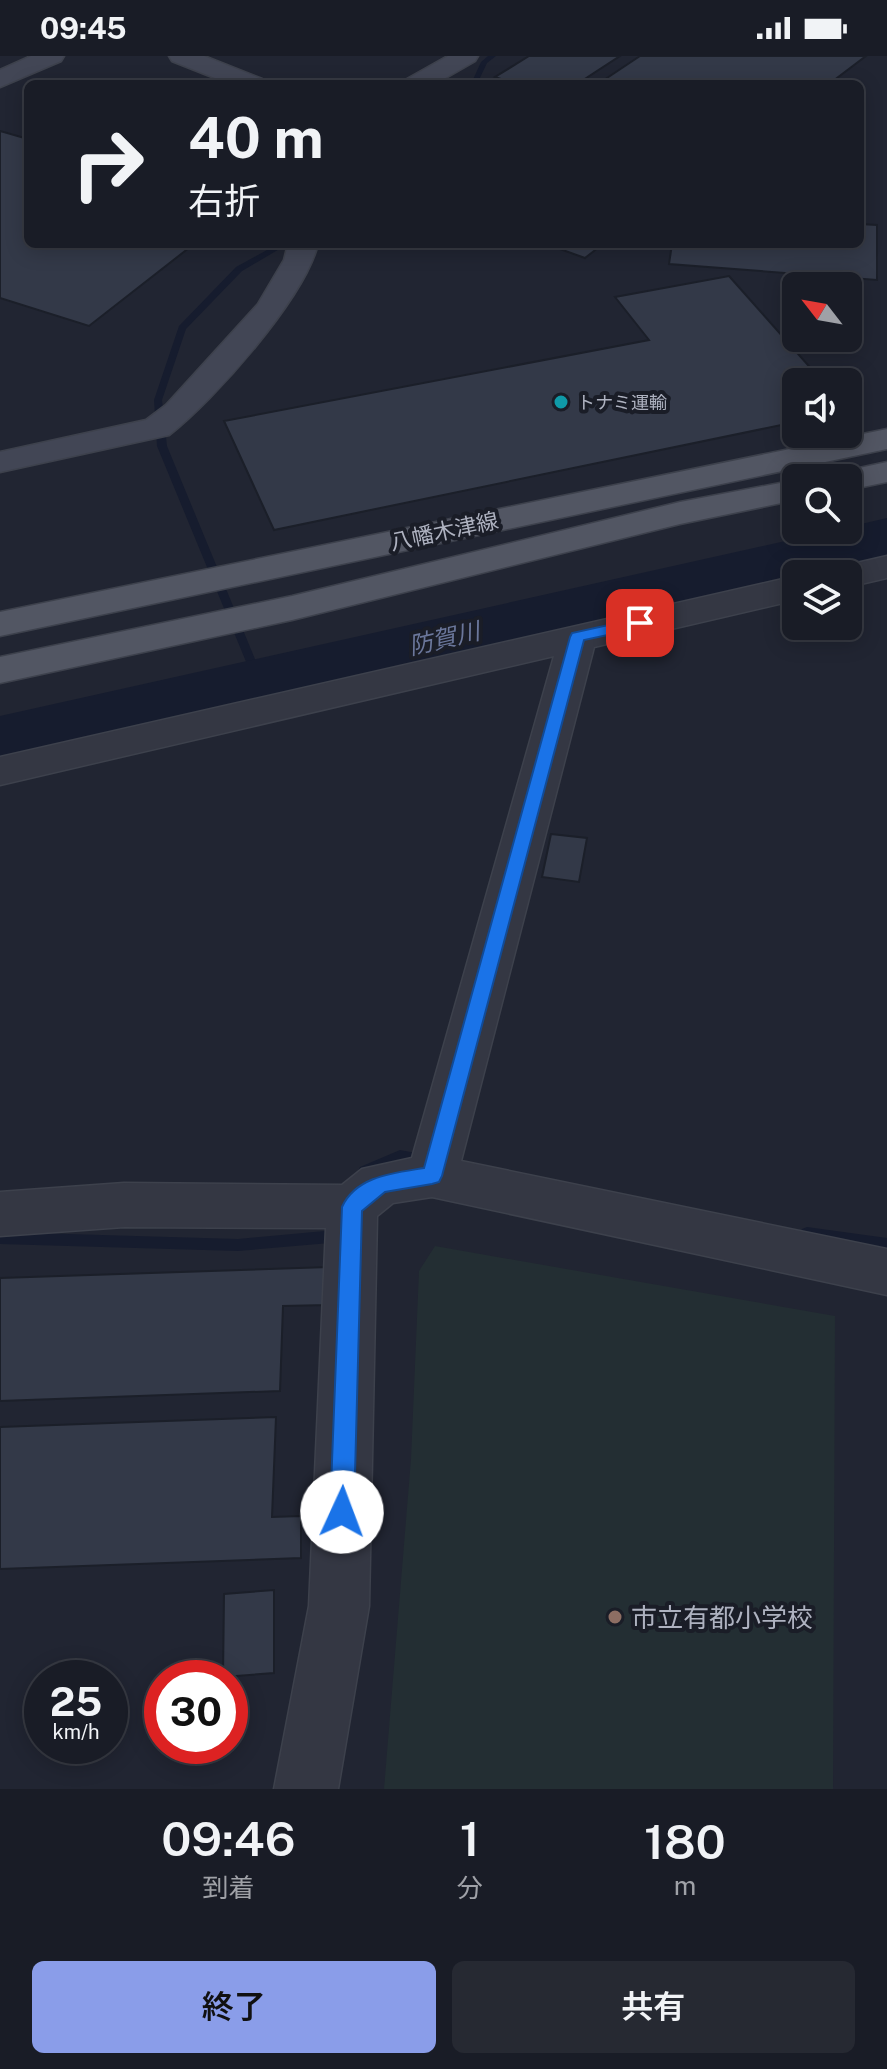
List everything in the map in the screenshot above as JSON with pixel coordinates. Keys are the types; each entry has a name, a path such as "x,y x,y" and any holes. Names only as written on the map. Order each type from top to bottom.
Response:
{"main road":[{"name":"八幡木津線","path":"0,624 887,439"},
{"path":"862,477 887,472"},
{"name":"八幡木津線","path":"0,670 292,608 680,513 782,493"}],"street":[{"path":"0,79 52,56"},
{"path":"181,56 243,80"},
{"path":"423,80 466,56"},
{"path":"0,462 157,428 178,412 271,308 299,260 302,248"},
{"path":"862,573 887,567"},
{"path":"0,771 782,591"},
{"path":"432,1176 578,637"},
{"path":"0,1214 124,1205 352,1207 380,1184 432,1176 887,1272"},
{"path":"306,1789 339,1606 352,1207"}],"shaded area":[{"name":"市立有都小学校","path":"435,1246 835,1316 833,1789 384,1789 411,1459 419,1271"}],"building":[{"path":"529,56 620,56 583,80 504,80 495,77"},
{"path":"640,56 866,56 834,80 604,80"},
{"path":"0,131 24,138 24,248 189,248 89,326 0,298"},
{"path":"864,224 877,225 877,280 862,279 862,272 782,273 669,264 671,248 864,248"},
{"path":"557,248 598,248 585,258"},
{"name":"トナミ運輸","path":"729,276 782,336 782,352 796,352 811,368 782,368 782,425 274,530 224,421 649,340 615,297"},
{"path":"551,834 587,838 579,882 542,877"},
{"path":"329,1267 328,1305 283,1306 280,1391 0,1401 0,1278"},
{"path":"276,1417 272,1517 301,1516 301,1558 0,1569 0,1427"},
{"path":"274,1590 274,1673 248,1675 248,1660 223,1660 224,1594"}],"waterway":[{"path":"476,80 484,62 493,56"},
{"path":"259,681 162,446 158,400 182,328 239,269 277,248"},
{"name":"防賀川","path":"0,740 887,537"},
{"path":"365,1171 400,1156 428,1160"},
{"path":"0,1238 238,1245 330,1237 334,1227"},
{"path":"807,1233 887,1244"}],"place":[{"name":"トナミ運輸","path":"561,402"},
{"name":"市立有都小学校","path":"615,1617"}],"route":[{"path":"342,1512 352,1207 380,1184 432,1176 578,637 640,623"}]}
